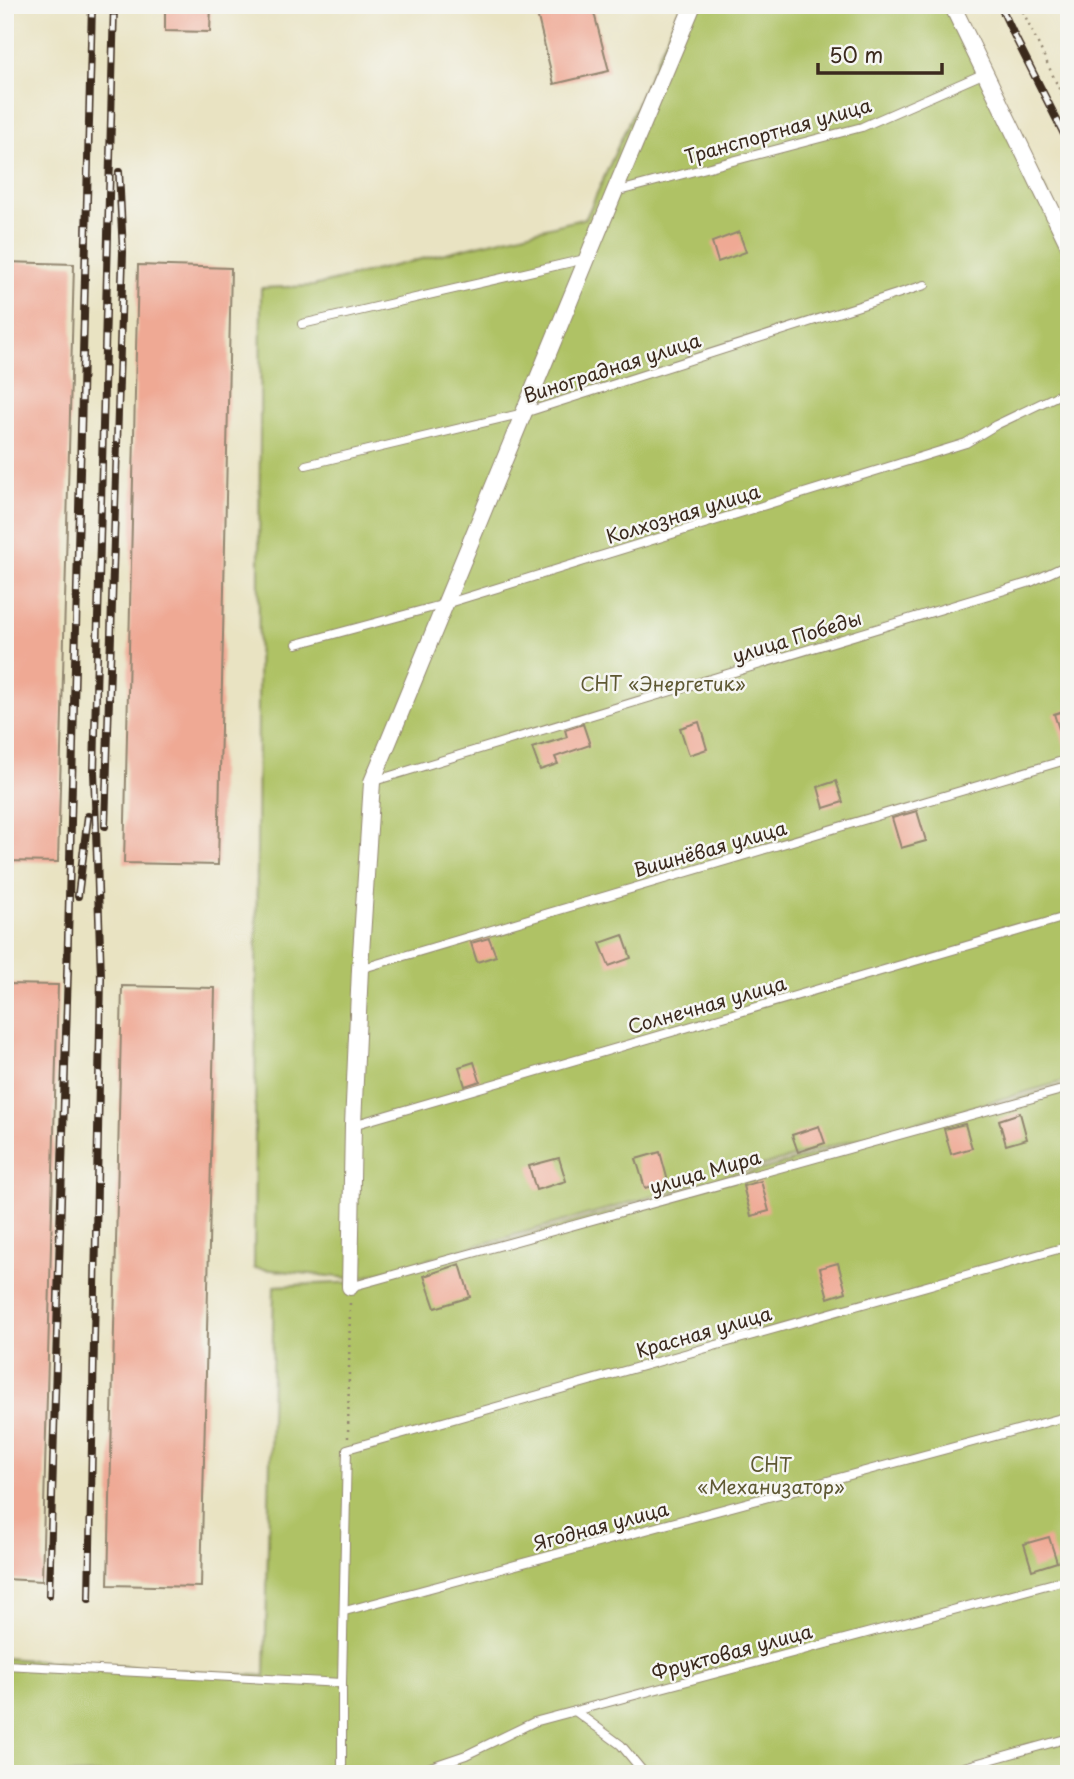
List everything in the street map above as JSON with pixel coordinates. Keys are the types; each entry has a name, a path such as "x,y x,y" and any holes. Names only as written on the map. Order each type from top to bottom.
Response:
{"street":[{"path":"350,1287 353,1125 372,782 693,5"},
{"path":"952,5 1069,246"}],"lane":[{"name":"Транспортная улица","path":"614,193 862,127 985,73"},
{"path":"302,324 588,258"},
{"name":"Виноградная улица","path":"306,465 524,413 925,285"},
{"name":"Колхозная улица","path":"297,644 445,604 966,443 996,425 1069,390"},
{"name":"улица Победы","path":"372,782 1031,582 1069,564"},
{"name":"Вишнёвая улица","path":"360,969 1069,759"},
{"name":"Солнечная улица","path":"353,1125 1069,916"},
{"name":"улица Мира","path":"350,1287 1069,1088"},
{"name":"Красная улица","path":"347,1449 1069,1246"},
{"name":"Ягодная улица","path":"345,1611 1069,1416"},
{"path":"342,1774 347,1449"},
{"name":"Фруктовая улица","path":"410,1774 466,1755 534,1722 1069,1579"},
{"path":"5,1665 342,1683"},
{"path":"575,1711 621,1745 645,1774"},
{"path":"939,1774 1069,1738"}],"path":[{"path":"1020,5 1069,110"},
{"path":"347,1449 350,1287"}],"green space":[{"name":"СНТ «Энергетик»","path":"681,5 950,5 1069,237 1069,1080 357,1279 254,1268 261,288 313,286 586,218"},
{"name":"СНТ «Механизатор»","path":"1069,1084 1069,1774 5,1774 5,1658 265,1676 274,1286 359,1282"}],"building":[{"path":"165,5 211,5 210,32 165,31"},
{"path":"535,5 592,5 609,71 554,84"},
{"path":"739,232 746,252 718,262 712,242"},
{"path":"5,262 74,264 58,862 5,861"},
{"path":"138,265 231,268 218,865 124,863"},
{"path":"1069,709 1069,750 1066,750 1054,714"},
{"path":"699,722 707,749 689,755 680,728"},
{"path":"583,724 590,745 555,757 558,764 540,770 532,748 567,737 565,730"},
{"path":"836,781 843,802 824,808 818,787"},
{"path":"917,811 926,841 901,848 892,818"},
{"path":"623,935 631,958 609,966 600,943"},
{"path":"489,938 496,956 477,962 471,943"},
{"path":"5,984 58,985 42,1581 5,1579"},
{"path":"122,986 215,988 201,1587 108,1585"},
{"path":"474,1062 480,1081 465,1086 459,1067"},
{"path":"1020,1113 1027,1139 1006,1145 999,1120"},
{"path":"965,1124 972,1148 951,1154 944,1129"},
{"path":"819,1126 825,1143 798,1152 792,1135"},
{"path":"660,1152 668,1181 645,1188 636,1159"},
{"path":"559,1158 566,1181 536,1190 529,1166"},
{"path":"761,1181 769,1211 751,1216 743,1186"},
{"path":"838,1263 846,1292 828,1298 820,1268"},
{"path":"460,1264 470,1297 435,1308 424,1276"},
{"path":"1049,1537 1057,1562 1032,1570 1024,1544"}],"railway":[{"path":"67,977 92,5"},
{"path":"89,1599 101,977 94,771 114,5"},
{"path":"1000,5 1069,144"},
{"path":"105,826 123,252 119,172"},
{"path":"78,896 88,816"},
{"path":"49,1595 68,969"}]}
